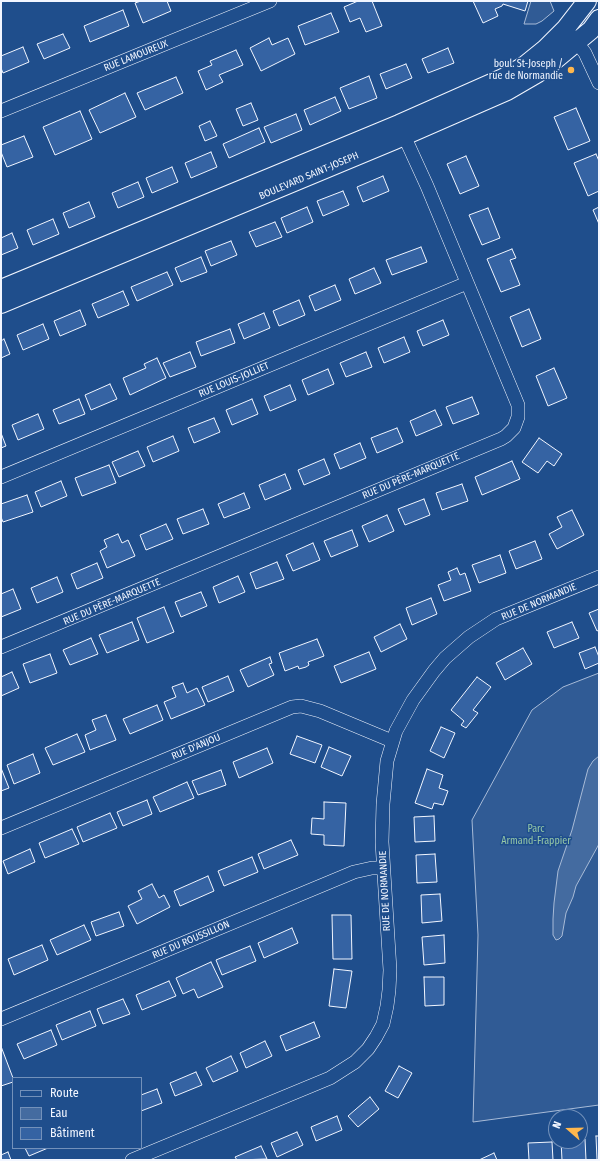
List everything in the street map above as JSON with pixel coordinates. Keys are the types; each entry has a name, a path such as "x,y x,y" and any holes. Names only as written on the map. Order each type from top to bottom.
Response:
{"street":[{"name":"RUE LAMOUREUX","path":"1,111 270,1"},
{"name":"BOULEVARD SAINT-JOSEPH","path":"1,289 402,130 507,91 538,73 572,35 587,1"},
{"name":"BOULEVARD SAINT-JOSEPH","path":"572,35 591,30 599,19"},
{"path":"572,35 587,58 599,83"},
{"name":"BOULEVARD SAINT-JOSEPH","path":"1,304 402,130"},
{"name":"RUE DU PÈRE-MARQUETTE","path":"1,647 506,436 514,428 519,411 518,405 402,130"},
{"name":"RUE LOUIS-JOLLIET","path":"1,476 467,283"},
{"name":"RUE DE NORMANDIE","path":"132,1160 330,1078 343,1071 362,1055 376,1037 383,1024 389,990 390,970 383,868 382,804 387,761 392,741 403,717 425,683 445,658 469,637 496,619 599,576"},
{"name":"RUE D'ANJOU","path":"1,828 292,707 301,706 320,711 392,741"},
{"name":"RUE DU ROUSSILLON","path":"1,1019 354,872 372,868 383,868"}],"shaded area":[{"path":"531,1 550,1 554,11 536,24 524,24"},
{"name":"Parc Armand-Frappier","path":"599,673 599,1105 569,1109 548,1109 548,1112 473,1122 478,935 472,820 532,710 563,687"}],"water":[{"path":"599,756 599,844 576,886 566,913 562,936 556,940 553,935 553,919 558,871 572,830 588,769 593,761"}],"building":[{"path":"141,1 167,1 171,11 143,23 135,3"},
{"path":"358,1 372,1 382,26 366,32 360,18 350,22 344,7"},
{"path":"473,1 528,1 525,11 503,4 495,9 498,16 483,23"},
{"path":"123,10 129,26 90,42 84,26"},
{"path":"331,13 339,32 305,45 298,26"},
{"path":"63,34 70,48 44,59 37,44"},
{"path":"269,38 272,45 288,38 295,54 261,71 250,48"},
{"path":"23,47 29,62 3,73 1,68 1,56"},
{"path":"448,48 454,63 428,73 422,59"},
{"path":"236,50 243,65 219,75 223,82 206,90 198,71 212,65 210,61"},
{"path":"406,64 412,78 386,89 380,74"},
{"path":"369,76 377,98 349,109 340,88"},
{"path":"176,77 183,93 145,110 137,93"},
{"path":"125,93 136,117 100,133 89,110"},
{"path":"335,97 341,111 310,125 304,110"},
{"path":"251,103 258,120 243,126 236,109"},
{"path":"576,108 590,141 568,150 554,117"},
{"path":"80,111 92,139 55,155 43,127"},
{"path":"296,114 302,130 271,143 264,127"},
{"path":"210,121 217,136 205,141 199,126"},
{"path":"259,128 265,142 229,158 223,144"},
{"path":"24,136 33,157 7,167 1,152 1,145"},
{"path":"211,152 217,167 191,178 185,163"},
{"path":"596,154 599,161 599,191 588,196 574,163"},
{"path":"466,156 479,186 460,194 447,164"},
{"path":"172,167 178,182 152,193 146,178"},
{"path":"383,176 389,191 363,202 357,187"},
{"path":"138,182 144,197 118,208 112,193"},
{"path":"343,191 349,205 323,216 317,201"},
{"path":"89,202 95,217 69,228 63,213"},
{"path":"307,207 313,222 287,233 281,218"},
{"path":"599,207 599,224 593,210"},
{"path":"488,208 500,238 482,245 469,215"},
{"path":"53,219 59,234 33,245 27,230"},
{"path":"275,222 282,237 256,247 249,232"},
{"path":"12,233 18,248 1,255 1,238"},
{"path":"231,241 237,255 211,266 205,251"},
{"path":"421,247 427,262 392,275 386,260"},
{"path":"512,249 516,258 510,260 520,285 501,292 487,259"},
{"path":"201,257 207,272 181,282 175,268"},
{"path":"374,268 381,283 355,294 349,279"},
{"path":"167,272 173,285 137,301 131,287"},
{"path":"335,285 341,300 315,311 309,296"},
{"path":"123,291 129,305 98,318 92,304"},
{"path":"299,300 305,315 279,326 273,311"},
{"path":"529,309 541,339 522,347 510,317"},
{"path":"80,310 86,325 60,336 54,321"},
{"path":"264,313 270,328 244,339 238,324"},
{"path":"443,320 449,335 423,346 417,331"},
{"path":"43,324 49,339 23,350 17,335"},
{"path":"230,329 235,343 201,356 196,342"},
{"path":"404,337 410,352 384,363 378,348"},
{"path":"4,339 10,354 1,358 1,341"},
{"path":"190,352 196,367 170,377 163,363"},
{"path":"366,352 372,367 346,377 340,363"},
{"path":"157,358 166,378 130,395 123,378 146,368 144,364"},
{"path":"554,368 567,398 548,406 536,376"},
{"path":"328,369 334,384 308,395 302,380"},
{"path":"110,384 117,399 91,410 85,395"},
{"path":"290,385 296,400 270,411 264,396"},
{"path":"472,397 479,414 453,424 446,407"},
{"path":"79,399 85,414 59,424 53,410"},
{"path":"252,399 258,414 232,425 226,410"},
{"path":"435,410 442,425 416,436 410,421"},
{"path":"38,414 44,429 18,440 12,425"},
{"path":"214,418 220,432 194,443 188,428"},
{"path":"397,428 403,442 377,453 371,438"},
{"path":"1,433 6,446 1,448"},
{"path":"173,436 179,451 153,462 147,447"},
{"path":"539,438 562,454 554,466 547,461 538,473 522,462"},
{"path":"360,443 366,458 340,469 334,454"},
{"path":"138,451 145,466 119,477 112,462"},
{"path":"324,459 330,474 304,485 298,470"},
{"path":"512,461 520,479 482,495 475,477"},
{"path":"109,465 116,483 82,496 75,478"},
{"path":"285,474 291,489 265,500 259,485"},
{"path":"61,481 67,496 41,507 35,492"},
{"path":"462,484 468,501 442,510 436,493"},
{"path":"244,493 250,508 224,518 218,504"},
{"path":"27,495 33,512 3,522 1,517 1,504"},
{"path":"424,499 430,515 405,525 398,509"},
{"path":"203,509 209,524 183,534 177,519"},
{"path":"572,510 584,535 557,549 549,534 562,527 557,517"},
{"path":"387,515 394,531 369,542 362,526"},
{"path":"166,524 173,539 146,550 140,535"},
{"path":"352,530 358,546 331,557 324,541"},
{"path":"118,534 122,543 128,540 135,556 107,568 100,551 107,547 104,540"},
{"path":"535,541 542,559 516,569 509,551"},
{"path":"313,543 320,560 293,571 286,555"},
{"path":"500,555 506,573 479,583 472,565"},
{"path":"277,562 284,579 256,589 250,573"},
{"path":"97,563 103,578 77,589 71,574"},
{"path":"457,568 460,575 465,573 471,591 444,601 438,585 451,580 448,572"},
{"path":"238,576 245,592 219,603 213,587"},
{"path":"57,577 63,592 37,603 31,588"},
{"path":"13,589 21,609 1,617 1,594"},
{"path":"201,592 207,606 181,617 175,602"},
{"path":"431,598 437,614 412,625 406,608"},
{"path":"164,607 174,632 147,643 137,618"},
{"path":"599,609 599,630 597,631 589,613"},
{"path":"132,622 139,640 107,653 99,635"},
{"path":"572,622 579,638 554,648 547,632"},
{"path":"400,624 407,639 381,652 374,637"},
{"path":"91,638 98,654 70,665 63,650"},
{"path":"317,639 324,656 308,662 309,665 306,667 299,669 298,666 285,671 279,653"},
{"path":"595,647 599,657 599,663 585,669 579,653"},
{"path":"523,648 532,664 505,680 496,663"},
{"path":"369,652 376,669 341,683 334,666"},
{"path":"50,654 57,673 30,683 23,664"},
{"path":"270,657 272,663 269,664 274,675 248,687 240,670"},
{"path":"12,672 19,688 1,696 1,677"},
{"path":"228,676 234,691 208,702 202,687"},
{"path":"477,677 491,687 473,710 478,713 466,728 461,725 464,721 451,710"},
{"path":"183,683 187,693 197,688 205,705 171,719 164,702 176,697 172,687"},
{"path":"157,705 163,720 130,734 123,719"},
{"path":"106,715 116,740 90,750 85,735 96,730 92,720"},
{"path":"441,727 455,733 444,758 430,751"},
{"path":"77,734 85,752 53,765 45,748"},
{"path":"297,736 322,745 315,763 290,754"},
{"path":"329,747 351,756 342,776 321,767"},
{"path":"267,748 273,763 239,778 233,762"},
{"path":"33,754 40,773 14,784 7,765"},
{"path":"1,768 9,788 1,791"},
{"path":"427,769 443,775 439,788 448,791 443,805 434,803 432,809 415,803"},
{"path":"221,770 226,785 198,795 192,781"},
{"path":"187,782 194,798 160,812 153,797"},
{"path":"147,800 152,814 123,826 117,812"},
{"path":"324,802 346,803 344,846 324,845 324,835 311,834 312,818 324,819"},
{"path":"110,813 117,828 83,842 77,827"},
{"path":"434,816 435,841 415,842 414,817"},
{"path":"72,829 79,844 45,858 39,843"},
{"path":"291,840 298,855 264,869 258,854"},
{"path":"30,849 35,862 8,874 3,861"},
{"path":"435,854 437,882 417,883 416,855"},
{"path":"252,857 258,872 224,886 218,871"},
{"path":"208,876 214,891 180,906 174,891"},
{"path":"152,884 159,898 164,895 170,907 137,924 128,906 142,899 138,891"},
{"path":"440,894 442,921 422,923 421,895"},
{"path":"119,912 124,926 96,936 91,922"},
{"path":"332,915 351,915 352,959 333,959"},
{"path":"84,925 91,940 57,955 50,940"},
{"path":"292,928 298,943 264,958 258,943"},
{"path":"444,935 445,963 424,965 422,937"},
{"path":"42,945 48,960 14,975 8,959"},
{"path":"250,946 256,961 222,975 216,960"},
{"path":"211,962 223,987 198,998 194,989 183,994 176,978"},
{"path":"334,969 352,971 346,1008 329,1006"},
{"path":"424,977 444,977 444,1005 425,1006"},
{"path":"169,981 176,996 142,1010 136,995"},
{"path":"123,999 130,1014 103,1024 97,1009"},
{"path":"90,1011 96,1026 62,1040 56,1025"},
{"path":"314,1022 320,1037 286,1051 280,1036"},
{"path":"51,1030 57,1045 24,1059 17,1044"},
{"path":"265,1041 272,1056 246,1068 240,1053"},
{"path":"2,1049 13,1077 12,1082 1,1086"},
{"path":"231,1056 238,1071 213,1082 206,1068"},
{"path":"399,1066 412,1073 398,1098 385,1091"},
{"path":"196,1072 202,1085 175,1096 170,1083"},
{"path":"157,1089 162,1103 142,1111 142,1095"},
{"path":"370,1097 379,1109 358,1127 348,1116"},
{"path":"337,1116 342,1130 316,1141 311,1127"},
{"path":"297,1132 303,1145 277,1157 271,1143"},
{"path":"596,1136 599,1136 599,1160 597,1160"},
{"path":"548,1142 548,1149 552,1149 553,1160 529,1160 528,1143"},
{"path":"261,1146 267,1159 237,1160 235,1157"},
{"path":"26,1149 46,1149 29,1156"},
{"path":"561,1149 585,1149 586,1160 562,1160"},
{"path":"8,1152 11,1160 1,1160 1,1155"},
{"path":"494,1153 497,1160 479,1160"}],"place":[{"name":"boul. St-Joseph / rue de Normandie","path":"571,70"}]}
